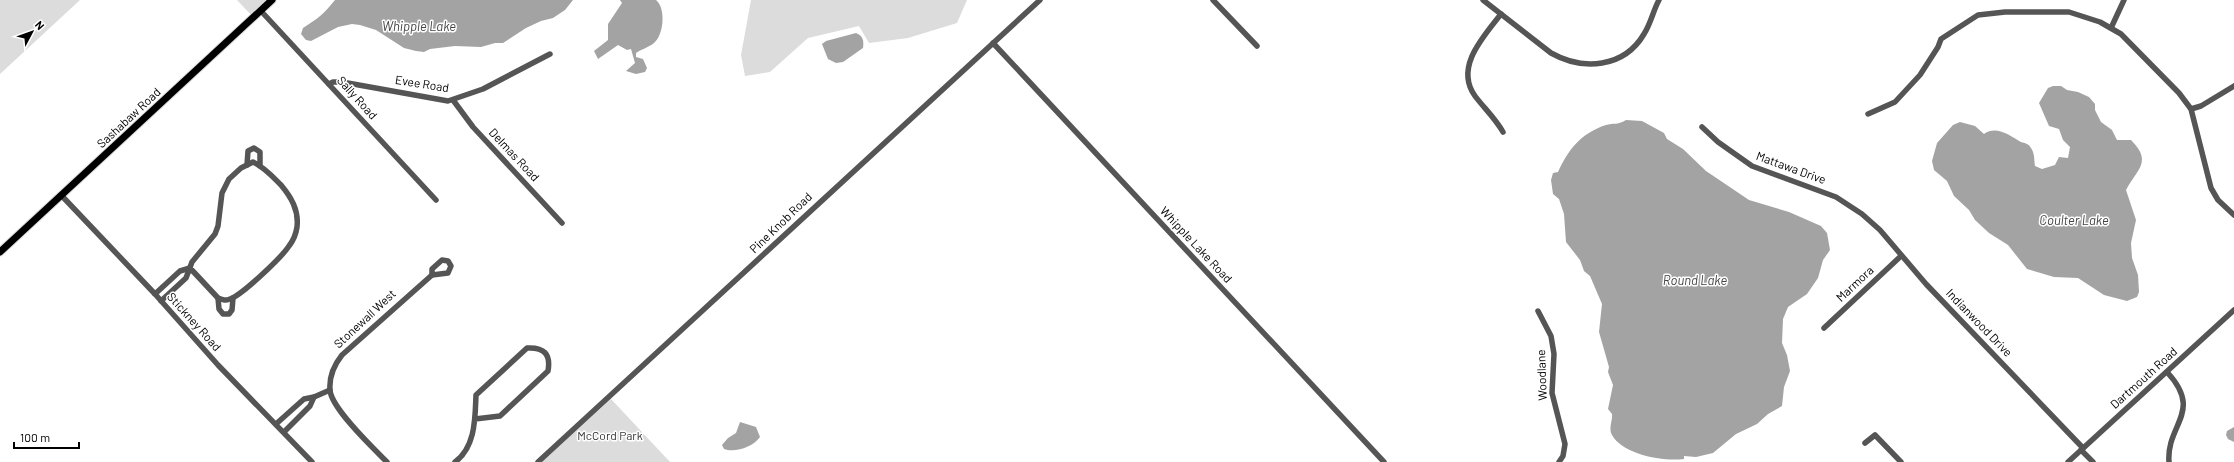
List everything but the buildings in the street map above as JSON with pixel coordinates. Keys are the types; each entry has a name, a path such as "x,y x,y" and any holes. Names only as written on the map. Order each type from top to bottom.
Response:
{"main road":[{"name":"Sashabaw Road","path":"0,252 272,0"}],"street":[{"name":"Pine Knob Road","path":"538,462 1040,0"},
{"path":"1213,0 1257,46"},
{"path":"1483,0 1536,42 1564,60 1582,65 1592,65 1619,58 1637,44 1651,22 1659,0"},
{"path":"1490,6 1494,0"},
{"path":"2111,28 2124,0"},
{"name":"Sally Road","path":"261,11 436,200"},
{"path":"1868,114 1895,102 1920,75 1938,47 1941,39 1978,15 2005,12 2069,12 2100,22 2121,34 2179,93 2190,109 2211,188 2218,200 2234,216"},
{"path":"1501,14 1476,46 1468,71 1474,94 1494,117 1503,132"},
{"name":"Whipple Lake Road","path":"993,43 1384,462"},
{"name":"Evee Road","path":"329,84 333,82 342,82 453,100 483,89 550,54"},
{"path":"2190,109 2201,106 2234,86"},
{"name":"Delmas Road","path":"453,100 478,133 562,223"},
{"name":"Mattawa Drive","path":"1702,127 1718,142 1752,166 1836,197 1860,212"},
{"path":"247,165 248,151 254,148 260,152 260,166"},
{"path":"161,301 186,278 190,268 215,234 218,226 222,193 225,185 236,172 252,162 260,166 292,200 297,217 297,228 293,239 277,260 232,298 224,300 218,298 190,268"},
{"name":"Stickney Road","path":"61,195 155,294 218,366 312,462"},
{"name":"Indianwood Drive","path":"1860,212 1880,230 1901,256 2082,449 2092,462"},
{"name":"Marmora","path":"1824,328 1901,256"},
{"path":"155,294 180,271 190,268"},
{"name":"Stonewall West","path":"330,390 334,365 342,355 432,275"},
{"path":"218,298 218,309 223,314 229,314 232,310 232,298"},
{"name":"Dartmouth Road","path":"2068,462 2234,310"},
{"name":"Woodlane","path":"1538,311 1550,336 1554,354 1552,393 1566,444 1563,456 1558,462"},
{"path":"456,462 469,446 475,419 476,395 528,348 538,347 546,353 549,362 548,371 500,416 475,419"},
{"path":"2167,372 2178,385 2183,407 2182,417 2170,446 2169,462"},
{"path":"276,424 304,399 314,397 330,390 333,399 348,421 387,462"},
{"path":"284,432 310,406 314,397"},
{"path":"291,410 298,418"},
{"path":"1865,443 1875,435 1901,462"}],"green space":[{"path":"0,0 80,0 0,74"},
{"path":"237,0 273,0 254,18"},
{"path":"751,0 967,0 957,23 908,38 869,43 859,26 808,38 770,72 745,76 741,55"},
{"name":"McCord Park","path":"611,399 670,462 542,462"}],"water":[{"name":"Whipple Lake","path":"335,0 573,0 565,10 553,18 541,21 526,28 503,43 495,43 481,47 455,46 430,49 424,52 404,48 376,30 352,24 338,27 311,41 306,40 301,34 303,28 320,16"},
{"path":"620,0 656,0 661,9 662,28 660,34 652,45 636,53 636,57 643,59 647,68 645,72 636,74 626,71 635,63 631,49 627,50 618,45 598,59 594,51 608,40 608,24 622,3"},
{"path":"856,33 860,35 862,39 863,48 843,62 836,63 828,59 822,44 826,41"},
{"name":"Coulter Lake","path":"2053,86 2061,86 2067,90 2078,92 2089,97 2095,104 2095,110 2101,122 2112,130 2117,140 2131,140 2141,154 2141,165 2126,190 2136,220 2131,243 2132,258 2138,275 2139,292 2137,297 2127,301 2104,295 2078,278 2054,277 2027,269 2008,245 1989,233 1975,220 1969,210 1954,196 1947,181 1934,170 1932,161 1937,143 1953,125 1960,122 1975,126 1984,134 1994,131 2003,132 2027,144 2033,152 2035,166 2042,169 2055,165 2059,157 2068,158 2070,147 2063,140 2059,129 2049,126 2039,103 2048,88"},
{"name":"Round Lake","path":"1626,120 1642,121 1664,133 1667,139 1683,149 1706,171 1749,200 1789,212 1821,226 1827,233 1830,250 1823,260 1818,278 1807,294 1788,307 1783,319 1782,343 1787,355 1790,371 1784,387 1782,406 1768,414 1757,424 1736,434 1713,453 1696,457 1684,456 1684,459 1675,460 1655,458 1634,452 1617,442 1612,435 1610,430 1612,414 1608,409 1613,385 1608,372 1609,367 1599,332 1602,304 1590,276 1584,271 1580,260 1566,242 1564,214 1559,199 1553,194 1551,180 1553,173 1558,172 1566,156 1576,143 1597,128 1621,123"},
{"path":"740,422 756,427 760,437 753,444 738,450 724,449 722,445 728,438 736,433"},
{"path":"2234,427 2234,442 2228,439 2226,435 2227,431"}]}
